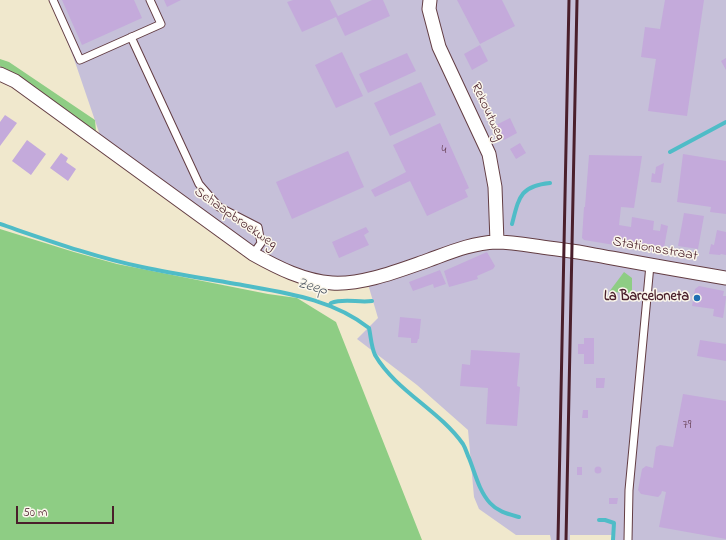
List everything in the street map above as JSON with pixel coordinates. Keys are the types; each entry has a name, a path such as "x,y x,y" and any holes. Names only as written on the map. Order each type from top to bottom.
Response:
{"street":[{"name":"Rekoutweg","path":"430,0 430,9 439,47 489,154 495,186 497,242"},
{"name":"Schaapbroekweg","path":"0,74 15,81 253,254 289,272 322,281 342,283 362,280 402,269 469,246 497,242 578,252"},
{"name":"Stationsstraat","path":"578,252 726,278"}],"lane":[{"path":"53,0 80,60 161,24 150,0"},
{"path":"132,37 199,184 219,206 258,227 261,243 253,254"},
{"path":"628,540 629,490 650,265"}],"shaded area":[{"path":"51,0 726,0 726,540 613,540 612,535 570,535 570,540 551,540 550,535 516,535 479,509 474,497 468,430 417,385 357,339 378,318 365,274 336,277 306,272 254,252 103,144 74,59"}],"green space":[{"path":"0,59 9,62 95,120 96,131 0,66"},
{"path":"0,229 117,264 268,294 297,298 336,322 422,540 0,540"},
{"path":"624,272 632,278 632,293 609,292"}],"building":[{"path":"62,0 134,0 142,18 82,45"},
{"path":"164,0 181,0 167,7"},
{"path":"293,0 330,0 338,16 372,0 383,0 390,16 345,36 336,17 302,32 287,2"},
{"path":"457,0 502,0 515,26 480,44"},
{"path":"665,0 704,0 687,116 648,111 656,59 641,57 645,27 660,29"},
{"path":"480,45 488,61 472,70 464,54"},
{"path":"342,52 363,96 336,108 315,65"},
{"path":"407,53 416,71 368,93 359,74"},
{"path":"726,58 726,70 721,61"},
{"path":"421,82 436,115 390,136 374,103"},
{"path":"5,115 17,123 0,146 0,122"},
{"path":"510,118 517,133 504,140 496,125"},
{"path":"440,123 469,188 465,190 468,197 427,216 410,181 375,197 371,190 406,172 393,145"},
{"path":"27,140 46,154 31,175 12,161"},
{"path":"520,143 526,153 516,159 510,149"},
{"path":"348,151 364,187 292,219 276,182"},
{"path":"61,153 68,158 66,162 76,169 68,181 50,168"},
{"path":"683,154 726,161 726,214 710,212 711,207 677,202"},
{"path":"589,155 642,156 634,208 621,207 619,225 631,227 632,217 654,221 653,230 660,231 661,224 668,226 663,253 584,240 582,238"},
{"path":"664,163 661,183 651,182 652,173 655,174 656,167"},
{"path":"684,213 704,216 698,249 678,246"},
{"path":"366,227 369,232 364,235 369,245 339,258 332,242"},
{"path":"717,230 726,232 726,255 709,254 711,244 714,245"},
{"path":"487,252 495,266 493,269 477,276 478,279 449,287 444,271"},
{"path":"440,270 446,284 434,288 433,284 413,291 409,282"},
{"path":"699,286 724,291 723,296 726,296 726,298 723,318 713,316 714,309 692,306 695,289"},
{"path":"400,317 421,319 419,339 417,343 411,343 411,338 398,337"},
{"path":"584,338 594,338 594,364 584,364 584,354 578,354 578,344 584,344"},
{"path":"700,340 726,344 726,361 697,356"},
{"path":"471,350 520,353 517,386 520,387 517,426 486,424 488,388 460,386 462,364 470,365"},
{"path":"596,378 605,378 604,388 596,388"},
{"path":"683,394 726,401 726,539 659,527 666,492 662,491 658,497 641,494 638,490 642,469 646,466 653,468 656,447 660,445 673,447"},
{"path":"583,410 588,410 588,418 582,418"},
{"path":"598,466 601,467 601,473 598,474 595,473 594,470 595,467"},
{"path":"577,467 582,467 582,475 577,475"},
{"path":"609,498 618,498 617,504 609,504"}],"waterway":[{"path":"670,152 726,122"},
{"path":"512,224 522,194 532,187 550,183"},
{"name":"Zeep","path":"0,224 71,248 124,263 314,300 329,305 356,319 369,328 375,355 384,368 406,390 442,421 463,444 480,487 490,503 500,511 519,517"},
{"path":"330,305 331,303 341,301 372,301"},
{"name":"Zeep","path":"599,520 614,523 613,540"}],"railway":[{"path":"558,540 569,0"},
{"path":"566,540 577,0"}],"place":[{"name":"La Barceloneta","path":"697,298"}]}
